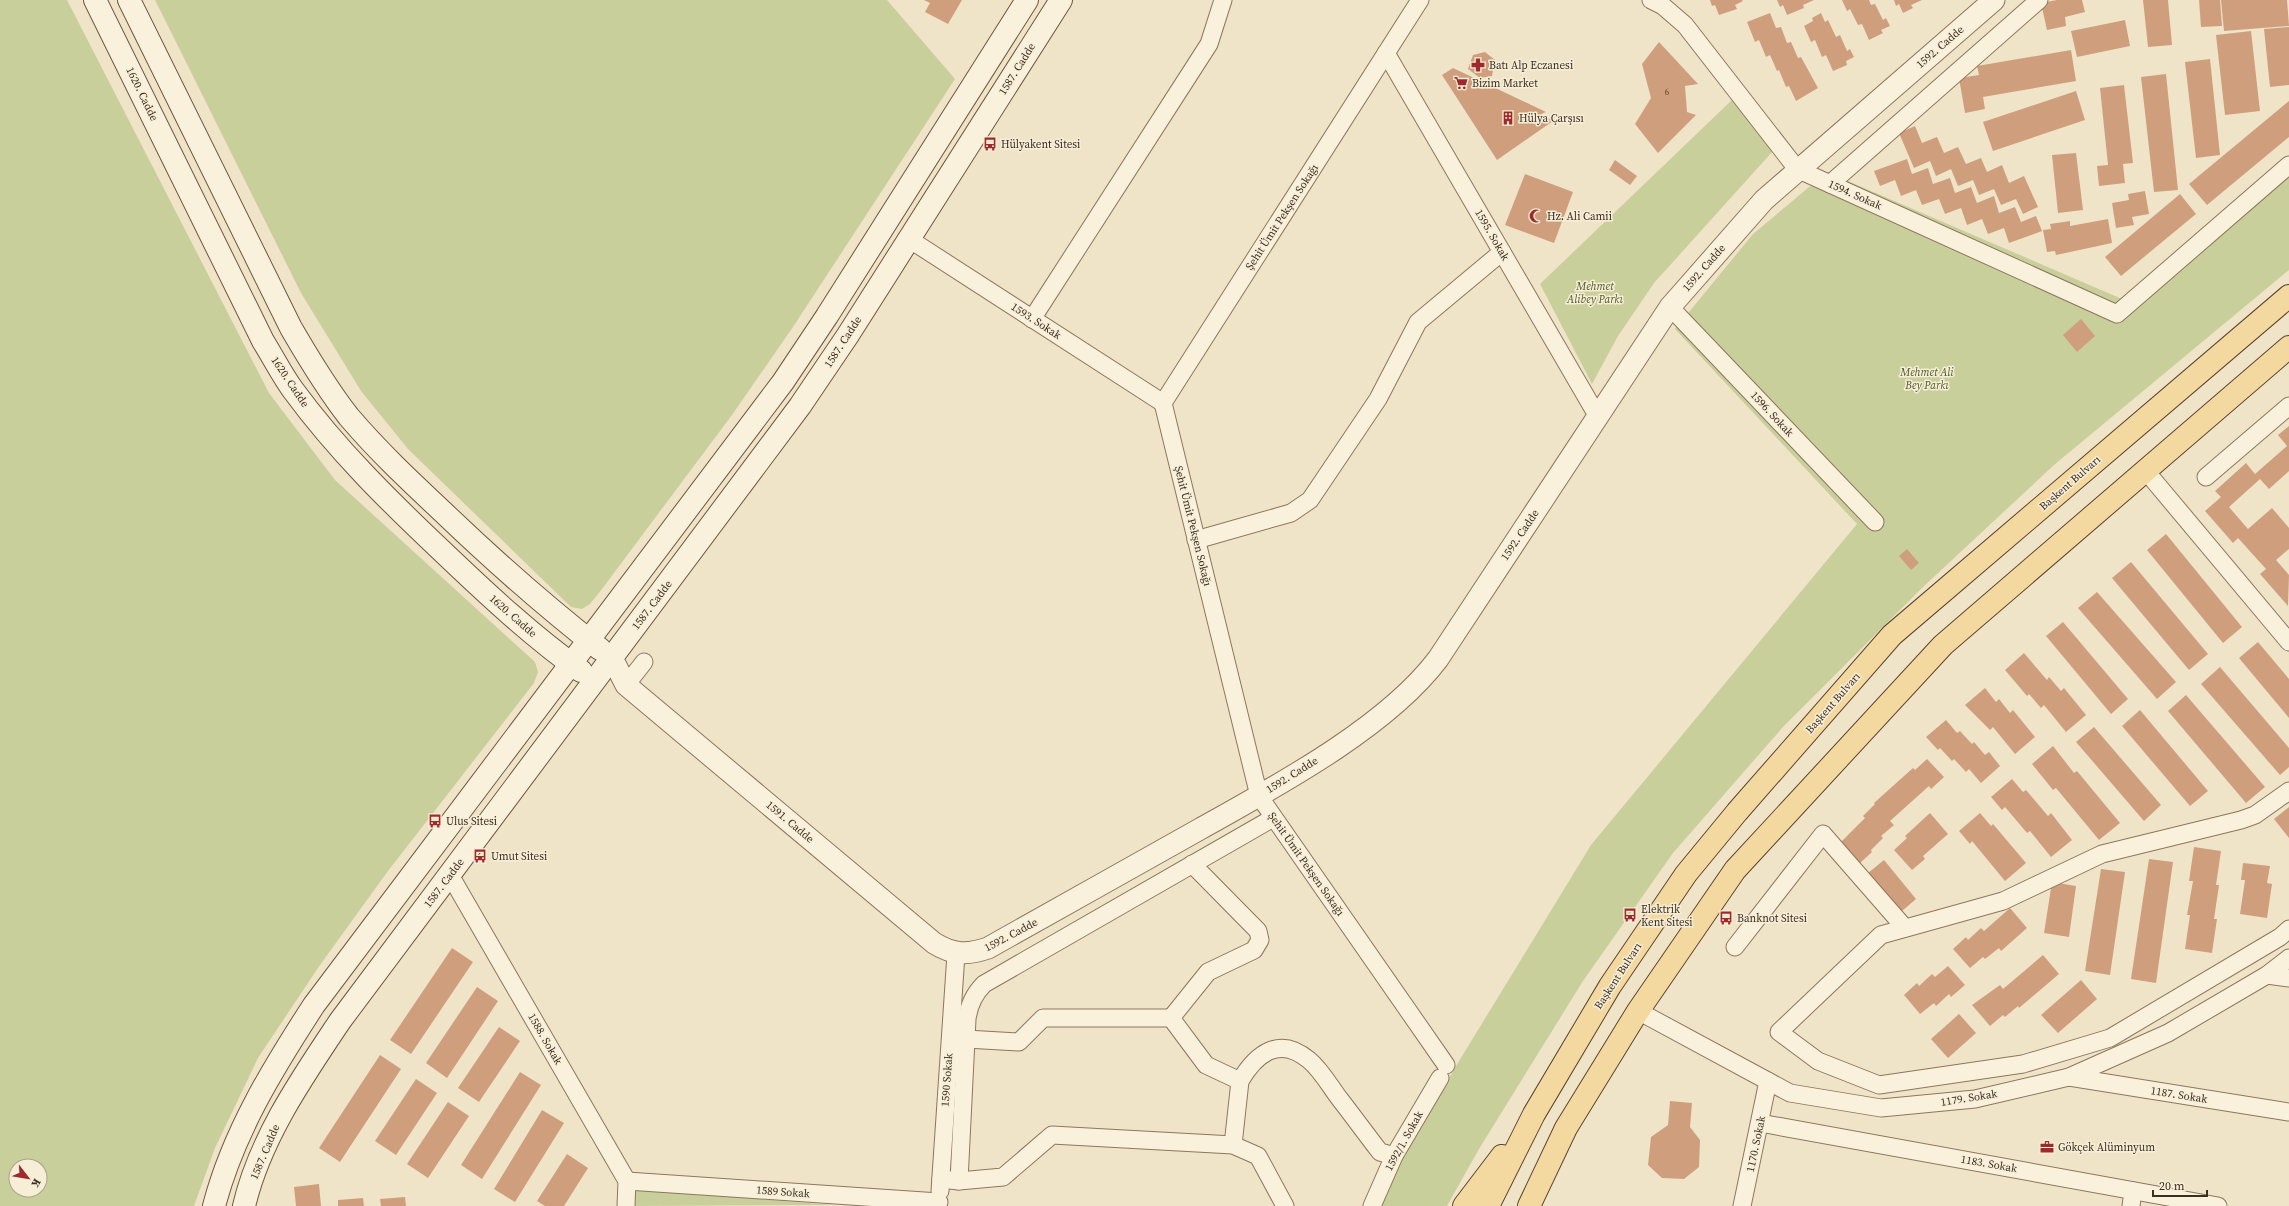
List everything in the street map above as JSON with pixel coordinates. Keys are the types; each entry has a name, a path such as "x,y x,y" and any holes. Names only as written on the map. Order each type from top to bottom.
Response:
{"main road":[{"name":"1620. Cadde","path":"95,0 263,341 292,389 359,471 390,502 465,574 536,636 595,681"},
{"path":"129,0 291,328 318,373 348,416 377,448 489,555 552,612 612,658"},
{"path":"214,1206 233,1148 251,1111 281,1057 314,1005 783,382 832,310 1027,0"},
{"name":"1587. Cadde","path":"244,1206 267,1144 279,1118 303,1077 340,1021 800,406 909,239 1061,0"},
{"name":"Başkent Bulvarı","path":"1488,1206 1534,1114 1610,986 1686,874 1737,812 1892,635 2289,296"},
{"path":"1529,1206 1566,1128 1638,1011 1735,870 1943,645 2289,347"},
{"path":"1464,1206 1534,1114"},
{"path":"1539,1206 1566,1128"}],"street":[{"path":"1032,319 1209,44 1223,0"},
{"name":"Şehit Ümit Pekşen Sokağı","path":"1420,0 1163,403 1258,796 1443,1071"},
{"name":"1594. Sokak","path":"1650,0 1663,6 1684,25 1797,168 2117,314 2289,165"},
{"name":"1592. Cadde","path":"956,954 969,953 988,948 1258,796 1366,725 1406,692 1431,668 1670,307 1764,200 1797,168 1994,0"},
{"path":"1830,184 2039,0"},
{"name":"1595. Sokak","path":"1386,53 1598,417"},
{"name":"1593. Sokak","path":"909,239 1163,403"},
{"path":"1196,540 1291,513 1310,500 1378,399 1418,322 1502,252"},
{"name":"1596. Sokak","path":"1670,307 1874,522"},
{"path":"2206,477 2289,406"},
{"path":"2145,470 2288,639"},
{"path":"612,658 626,685"},
{"path":"626,685 644,662"},
{"path":"595,681 626,685"},
{"name":"1591. Cadde","path":"626,685 934,943 956,954"},
{"path":"2289,791 2255,815 2241,820 2102,854 2003,901 1882,935 1779,1032 1818,1060 1879,1084 2023,1064 2110,1038 2280,937 2289,929"},
{"path":"959,1181 968,1008 971,1000 984,984 1274,818"},
{"path":"1735,947 1823,834 1905,928"},
{"path":"1171,1018 1208,972 1254,950 1260,940 1258,931 1192,864"},
{"name":"1588. Sokak","path":"450,875 627,1181"},
{"name":"1590 Sokak","path":"939,1204 956,954"},
{"name":"1179. Sokak","path":"1638,1011 1790,1093 1881,1108 1975,1099 2069,1077 2168,1033 2267,975 2289,958"},
{"path":"2267,975 2289,978"},
{"path":"966,1039 1019,1042 1043,1018 1171,1018"},
{"path":"1171,1018 1206,1065 1240,1081"},
{"path":"1233,1145 1240,1081 1250,1065 1259,1056 1271,1049 1286,1049 1299,1053 1317,1068 1380,1152 1394,1156"},
{"name":"1592/1. Sokak","path":"1372,1206 1394,1156 1443,1071"},
{"name":"1187. Sokak","path":"2069,1077 2289,1112"},
{"name":"1170. Sokak","path":"1742,1206 1768,1081"},
{"name":"1183. Sokak","path":"1760,1123 2132,1198 2218,1206"},
{"path":"941,1179 959,1181 1003,1177 1052,1135 1233,1145 1258,1156 1285,1206"},
{"path":"626,1206 627,1181"},
{"name":"1589 Sokak","path":"627,1181 939,1204"}],"green space":[{"path":"0,0 67,0 269,393 335,480 535,662 538,672 534,683 388,871 320,965 258,1058 215,1148 194,1206 0,1206"},
{"path":"155,0 887,0 955,79 793,327 732,415 602,589 590,604 582,609 571,607 408,449 361,391 301,293"},
{"name":"Mehmet Alibey Parkı","path":"1733,99 1773,151 1654,283 1618,336 1592,384 1540,284"},
{"name":"Mehmet Ali Bey Parkı","path":"1827,172 2136,305 2289,173 2289,270 2054,465 1922,588 1783,727 1673,853 1583,981 1479,1149 1447,1206 1381,1206 1403,1158 1456,1066 1591,845 1857,524 1675,329 1753,234"},
{"path":"630,1189 834,1205 630,1206"}],"building":[{"path":"924,0 962,0 948,24 925,12 930,3"},
{"path":"1710,0 1743,1 1735,5 1737,9 1719,15 1715,5 1712,6"},
{"path":"1777,0 1814,0 1803,5 1804,8 1787,15 1783,5 1780,7"},
{"path":"1842,0 1869,0 1871,5 1875,4 1883,20 1886,18 1890,26 1881,30 1883,33 1869,40 1862,24 1858,25 1850,9 1847,11"},
{"path":"1894,0 1922,0 1911,5 1913,8 1903,13 1899,4 1896,6"},
{"path":"2057,0 2082,0 2085,12 2065,17 2066,26 2047,30 2041,3"},
{"path":"2143,0 2168,0 2172,45 2148,47"},
{"path":"2199,0 2220,0 2222,26 2201,27"},
{"path":"2221,0 2287,0 2289,26 2224,31"},
{"path":"1770,13 1776,28 1781,27 1787,43 1791,42 1798,58 1801,57 1818,88 1796,101 1789,86 1786,87 1779,70 1777,71 1770,55 1766,57 1759,40 1755,42 1747,22"},
{"path":"1821,13 1825,22 1828,20 1836,37 1840,35 1847,51 1850,49 1854,57 1846,61 1847,65 1833,71 1826,55 1822,57 1815,40 1811,42 1804,26 1813,21 1812,18"},
{"path":"2125,20 2130,46 2077,57 2071,31"},
{"path":"2289,27 2289,85 2270,87 2264,29"},
{"path":"2251,31 2260,111 2225,115 2216,35"},
{"path":"1659,42 1698,84 1685,86 1687,112 1696,115 1658,153 1635,124 1651,98 1642,64"},
{"path":"2071,50 2076,81 1983,97 1985,109 1965,113 1959,78 1979,75 1977,66"},
{"path":"1485,52 1495,60 1492,76 1480,78 1468,69 1473,55"},
{"path":"2210,59 2220,155 2196,158 2185,62"},
{"name":"Hülya Çarşısı","path":"1453,68 1546,112 1541,114 1553,121 1497,160 1442,75"},
{"path":"2166,74 2178,190 2154,192 2141,77"},
{"path":"2124,85 2133,163 2123,164 2125,183 2099,186 2097,166 2108,165 2100,88"},
{"path":"2076,91 2085,120 1993,151 1983,122"},
{"path":"2289,101 2289,137 2207,205 2189,184"},
{"path":"1915,126 1922,143 1937,137 1944,153 1958,147 1966,164 1981,158 1987,172 2002,165 2009,183 2024,176 2038,207 2023,214 2016,199 2001,205 1994,189 1979,195 1973,180 1958,186 1951,169 1936,176 1930,161 1914,168 1899,133"},
{"path":"2076,153 2083,210 2058,213 2052,155"},
{"path":"1907,159 1912,174 1928,168 1933,184 1950,178 1955,193 1971,187 1977,203 1994,196 1999,213 2015,207 2021,222 2036,216 2042,231 2009,243 2004,228 1988,234 1982,219 1967,225 1961,208 1945,214 1939,199 1922,205 1916,190 1901,196 1895,180 1880,186 1874,171"},
{"path":"1615,160 1637,176 1630,185 1609,170"},
{"name":"Hz. Ali Camii","path":"1525,174 1573,192 1554,243 1505,225"},
{"path":"2145,191 2149,214 2132,217 2134,225 2116,228 2112,203 2129,200 2128,194"},
{"path":"2180,194 2196,214 2121,276 2105,257"},
{"path":"2108,219 2112,243 2056,255 2055,251 2047,252 2043,230 2051,229 2050,224 2070,221 2070,226"},
{"path":"2081,319 2095,336 2077,352 2063,335"},
{"path":"2289,426 2289,471 2269,489 2260,479 2229,507 2248,529 2272,508 2289,528 2289,549 2276,560 2289,575 2288,606 2260,574 2266,569 2238,538 2233,543 2205,511 2221,497 2215,491 2246,463 2255,474 2287,446 2278,435"},
{"path":"2166,534 2242,627 2223,643 2147,550"},
{"path":"1907,549 1919,563 1911,570 1899,556"},
{"path":"2131,562 2208,654 2189,670 2112,578"},
{"path":"2097,592 2176,682 2157,699 2078,608"},
{"path":"2063,622 2128,699 2111,714 2046,636"},
{"path":"2258,642 2289,679 2289,718 2239,658"},
{"path":"2024,653 2047,680 2049,677 2061,691 2064,688 2086,715 2066,732 2044,705 2041,708 2029,694 2027,696 2005,670"},
{"path":"2220,667 2289,748 2289,767 2280,775 2201,684"},
{"path":"1985,688 1996,702 1999,699 2010,713 2013,710 2035,737 2015,754 1993,727 1990,730 1965,705"},
{"path":"2186,695 2265,787 2246,803 2168,711"},
{"path":"2140,710 2208,791 2190,806 2122,726"},
{"path":"1946,720 1957,733 1960,731 1972,744 1974,742 1985,755 1989,752 2000,766 1981,783 1969,769 1966,772 1954,759 1952,761 1940,748 1938,750 1926,737"},
{"path":"2094,727 2161,805 2144,821 2076,742"},
{"path":"2053,746 2074,773 2077,771 2120,823 2099,840 2056,788 2053,790 2032,764"},
{"path":"1927,759 1944,777 1931,789 1929,786 1890,821 1894,825 1881,836 1883,838 1871,850 1872,852 1860,863 1841,842 1865,818 1863,816 1875,804 1874,803 1913,768 1915,770"},
{"path":"2012,779 2023,792 2026,790 2048,816 2051,813 2072,840 2051,857 2030,831 2027,833 2005,807 2002,810 1991,797"},
{"path":"2289,807 2289,838 2274,819"},
{"path":"1930,813 1948,834 1923,856 1925,859 1912,870 1894,850 1907,838 1905,836"},
{"path":"1980,813 1991,826 1993,824 2026,863 2005,881 1972,841 1970,844 1959,831"},
{"path":"2194,847 2221,851 2216,885 2219,885 2214,919 2217,919 2212,953 2185,949 2190,915 2187,915 2193,881 2189,881"},
{"path":"2149,859 2173,862 2156,983 2131,979"},
{"path":"1884,860 1916,899 1895,917 1862,878"},
{"path":"2243,863 2270,866 2267,883 2272,884 2267,918 2240,914 2245,880 2241,880"},
{"path":"2101,869 2125,872 2110,975 2085,971"},
{"path":"2052,882 2076,886 2069,937 2044,933"},
{"path":"2010,908 2027,928 2001,951 1999,948 1985,959 1983,957 1970,968 1953,949 1966,937 1968,940 1981,928 1984,931"},
{"path":"452,948 473,962 411,1054 390,1040"},
{"path":"2043,955 2059,974 2019,1008 2018,1006 2005,1017 2003,1015 1990,1026 1972,1005 2000,985 2003,989"},
{"path":"1948,966 1965,985 1951,997 1949,994 1936,1006 1934,1003 1920,1014 1904,995 1917,983 1919,986 1932,974 1935,977"},
{"path":"2081,980 2097,999 2058,1033 2041,1015"},
{"path":"477,987 498,1001 447,1078 426,1063"},
{"path":"1959,1014 1976,1033 1948,1058 1931,1039"},
{"path":"499,1027 520,1041 479,1102 458,1088"},
{"path":"380,1055 401,1069 340,1162 319,1148"},
{"path":"520,1072 541,1085 482,1179 461,1165"},
{"path":"416,1079 437,1093 396,1155 375,1141"},
{"path":"1670,1101 1692,1103 1690,1127 1700,1140 1699,1167 1684,1179 1662,1178 1648,1165 1651,1137 1668,1125"},
{"path":"448,1102 469,1116 428,1178 407,1164"},
{"path":"542,1110 564,1123 515,1202 494,1189"},
{"path":"567,1154 588,1168 564,1206 545,1206 537,1201"},
{"path":"319,1184 321,1206 296,1206 294,1187"},
{"path":"405,1197 406,1206 381,1206 380,1199"},
{"path":"363,1198 364,1206 338,1206 338,1200"}],"place":[{"name":"Batı Alp Eczanesi","path":"1478,65"},
{"name":"Bizim Market","path":"1461,83"},
{"name":"Hülya Çarşısı","path":"1508,118"},
{"name":"Hülyakent Sitesi","path":"990,144"},
{"name":"Hz. Ali Camii","path":"1536,216"},
{"name":"Ulus Sitesi","path":"435,821"},
{"name":"Umut Sitesi","path":"480,856"},
{"name":"Elektrik Kent Sitesi","path":"1630,915"},
{"name":"Banknot Sitesi","path":"1726,918"},
{"name":"Gökçek Alüminyum","path":"2047,1147"}]}
